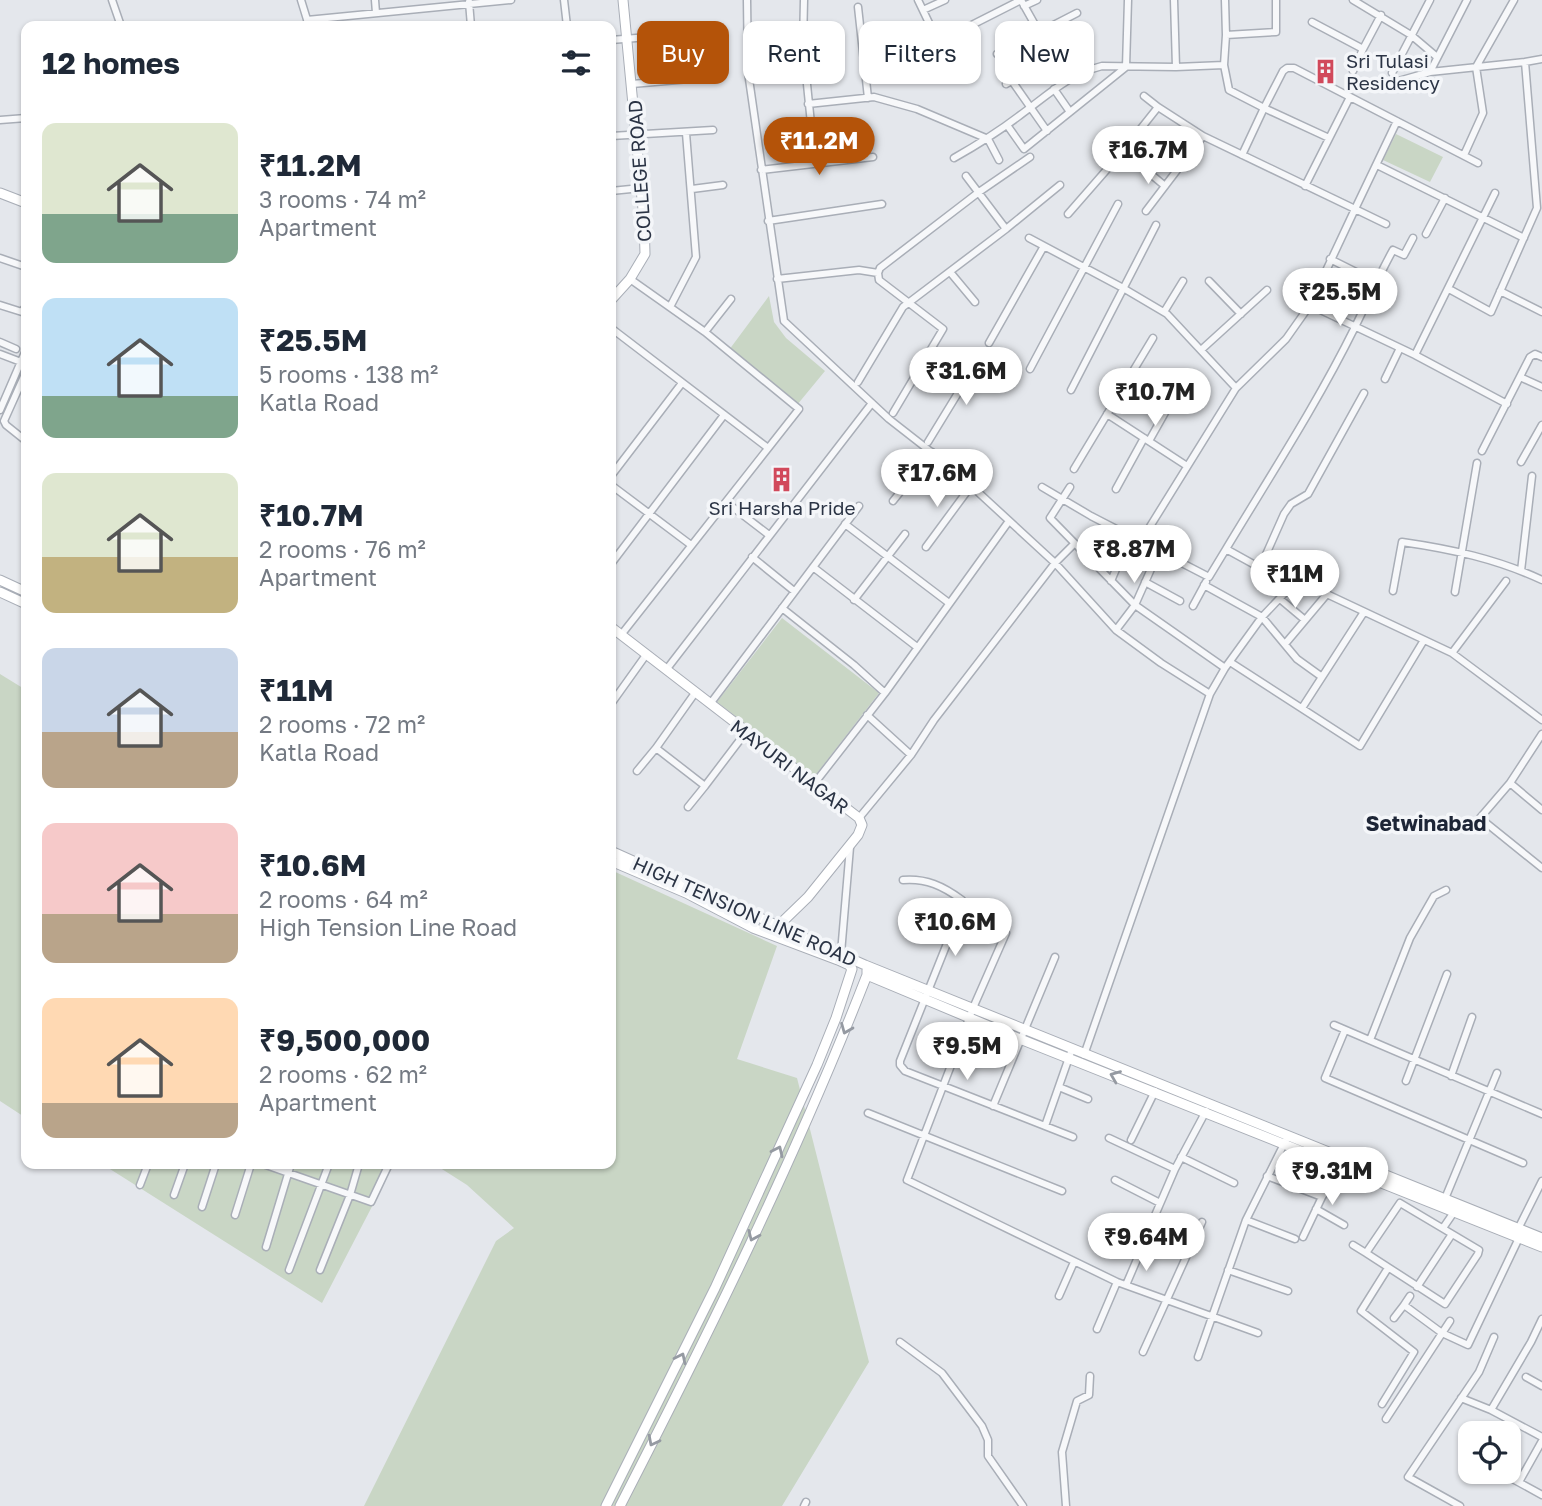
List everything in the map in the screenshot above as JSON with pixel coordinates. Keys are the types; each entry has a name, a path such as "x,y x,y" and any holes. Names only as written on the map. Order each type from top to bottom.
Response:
{"main road":[{"name":"COLLEGE ROAD","path":"616,291 630,279 645,254 642,188 623,0"},
{"path":"0,193 21,201"},
{"path":"0,580 21,590"},
{"path":"0,592 21,602"},
{"name":"MAYURI NAGAR","path":"616,631 859,818 861,831 808,897 778,926"},
{"name":"HIGH TENSION LINE ROAD","path":"616,853 841,953 866,970 972,1013"},
{"name":"HIGH TENSION LINE ROAD","path":"606,1506 715,1288 817,1066 852,973 849,965 773,936 686,893 616,863"},
{"path":"620,1506 727,1293 820,1090 866,970"},
{"path":"972,1013 1447,1206 1519,1233 1542,1238"},
{"path":"1519,1233 1542,1247"},
{"path":"715,1288 727,1293"}],"street":[{"path":"112,0 119,21"},
{"path":"301,0 307,21"},
{"path":"374,0 376,13"},
{"path":"421,0 421,9"},
{"path":"322,21 469,2 511,0"},
{"path":"564,0 566,21"},
{"path":"747,0 748,72 784,321 872,403 1009,520 1055,563 1116,630 1210,694"},
{"path":"804,0 803,45 815,163"},
{"path":"918,0 928,21"},
{"path":"923,10 945,0"},
{"path":"981,21 1022,2 1037,0"},
{"path":"1007,125 1024,149 1126,67 1128,0"},
{"path":"1174,0 1176,67"},
{"path":"1225,0 1224,65 1229,90 1329,138"},
{"path":"1226,35 1276,32 1276,0"},
{"path":"1353,0 1411,35 1437,57"},
{"path":"1392,73 1430,0"},
{"path":"1430,72 1467,0"},
{"path":"1464,155 1483,113 1476,67 1514,0"},
{"path":"469,2 471,21"},
{"path":"1022,2 1033,21"},
{"path":"858,7 868,98"},
{"path":"1061,21 1077,13"},
{"path":"1353,71 1381,15"},
{"path":"1312,22 1363,49"},
{"path":"616,40 637,38"},
{"path":"1395,82 1430,72 1525,62 1541,57"},
{"path":"1449,289 1491,312 1537,208 1525,62"},
{"path":"1094,69 1102,66 1224,65"},
{"path":"1242,155 1283,71 1294,68 1478,163"},
{"path":"632,84 637,84"},
{"path":"1011,84 1047,131"},
{"path":"954,158 988,139 1061,84"},
{"path":"1054,89 1070,112"},
{"path":"1144,96 1203,136 1386,223"},
{"path":"808,104 874,97 917,109 988,139 999,160"},
{"path":"1305,186 1350,97"},
{"path":"1068,214 1158,107"},
{"path":"0,120 21,118"},
{"path":"1141,541 1236,388 1286,339 1310,305 1397,121"},
{"path":"616,136 713,131"},
{"path":"670,307 696,257 686,133"},
{"path":"1146,211 1203,136"},
{"path":"1123,151 1165,186"},
{"path":"761,170 873,157"},
{"path":"893,413 943,328 879,280 880,268 979,192 1030,157"},
{"path":"1377,164 1524,238"},
{"path":"966,176 1006,229"},
{"path":"858,382 898,314 909,302 1060,185"},
{"path":"692,189 723,186"},
{"path":"616,191 642,188"},
{"path":"1415,355 1495,193"},
{"path":"1426,234 1445,198"},
{"path":"768,221 882,204"},
{"path":"1030,369 1118,204"},
{"path":"1071,390 1156,226"},
{"path":"1029,238 1164,312 1236,388"},
{"path":"1193,606 1311,408 1356,327 1393,250 1404,255 1413,238"},
{"path":"989,343 1044,246"},
{"path":"0,258 21,265"},
{"path":"1330,259 1376,282"},
{"path":"777,279 859,270 878,273"},
{"path":"950,272 975,302"},
{"path":"621,635 799,409 705,332 630,279"},
{"path":"1164,312 1183,281"},
{"path":"1209,281 1241,314"},
{"path":"1201,350 1267,290"},
{"path":"1500,291 1542,312"},
{"path":"705,332 732,299"},
{"path":"0,305 21,311"},
{"path":"1310,305 1415,355 1507,404"},
{"path":"616,332 768,448"},
{"path":"1074,469 1153,338"},
{"path":"0,342 16,349"},
{"path":"1385,379 1400,348"},
{"path":"0,354 21,362 0,410"},
{"path":"1482,451 1531,354 1542,357"},
{"path":"928,442 980,357"},
{"path":"924,360 963,384"},
{"path":"1116,489 1185,377"},
{"path":"1520,377 1542,387"},
{"path":"616,469 682,383"},
{"path":"21,385 4,421 21,437"},
{"path":"1260,568 1284,514 1292,504 1308,494 1364,393"},
{"path":"666,670 872,403"},
{"path":"1107,414 1187,466"},
{"path":"616,557 724,415"},
{"path":"1521,462 1542,425"},
{"path":"893,501 932,452"},
{"path":"1455,592 1477,463"},
{"path":"1521,570 1532,476"},
{"path":"926,547 971,486"},
{"path":"1042,487 1209,578"},
{"path":"1070,487 1050,518 1135,605 1360,746 1424,640"},
{"path":"616,489 691,545"},
{"path":"726,502 769,535"},
{"path":"710,704 859,506"},
{"path":"814,784 885,693 1009,520"},
{"path":"845,524 949,603"},
{"path":"854,600 905,534"},
{"path":"1111,581 1130,536"},
{"path":"1393,592 1402,541 1461,551 1521,570 1542,580"},
{"path":"859,818 911,755 934,720 1055,563 1074,544"},
{"path":"1226,550 1293,586"},
{"path":"1116,630 1135,605 1158,551"},
{"path":"752,557 794,591"},
{"path":"813,567 917,647"},
{"path":"1083,1059 1210,694 1262,617 1297,580 1452,653 1542,720"},
{"path":"1452,653 1506,581"},
{"path":"1145,582 1180,601"},
{"path":"1204,585 1262,617 1297,659 1322,677"},
{"path":"1285,644 1327,594"},
{"path":"1280,599 1305,620"},
{"path":"782,608 885,693"},
{"path":"1302,708 1364,612"},
{"path":"616,697 646,655"},
{"path":"637,771 695,693"},
{"path":"867,715 911,755"},
{"path":"688,807 746,732"},
{"path":"1542,734 1510,783 1480,818 1542,868"},
{"path":"656,748 705,786"},
{"path":"1510,783 1542,810"},
{"path":"841,953 850,845"},
{"path":"903,880 930,881 962,900 900,1065 905,1071 945,1088 1073,1137"},
{"path":"1370,1040 1410,939 1434,896 1446,890"},
{"path":"1006,933 907,1180 1117,1282 1258,1333"},
{"path":"993,1107 1055,957"},
{"path":"1406,1081 1447,974"},
{"path":"1451,1076 1472,1017"},
{"path":"1334,1025 1542,1114"},
{"path":"1345,1030 1325,1078 1523,1163"},
{"path":"1045,1126 1071,1054"},
{"path":"1443,1228 1447,1206 1469,1141 1497,1073"},
{"path":"1059,1087 1088,1099"},
{"path":"1131,1140 1156,1088"},
{"path":"1153,1220 1175,1169 1207,1108"},
{"path":"868,1113 1062,1191"},
{"path":"1109,1138 1175,1169"},
{"path":"1198,1357 1246,1220 1286,1140"},
{"path":"1181,1157 1234,1183"},
{"path":"1303,1237 1322,1197 1343,1163"},
{"path":"140,1185 146,1169"},
{"path":"174,1195 183,1169"},
{"path":"202,1207 214,1169"},
{"path":"235,1215 249,1169"},
{"path":"279,1169 367,1201 373,1200 387,1169"},
{"path":"267,1247 289,1169"},
{"path":"289,1270 326,1169"},
{"path":"320,1270 358,1169"},
{"path":"1267,1176 1322,1197"},
{"path":"1115,1181 1160,1203"},
{"path":"1404,1305 1442,1332 1468,1345 1542,1181"},
{"path":"1353,1245 1445,1304 1479,1250 1400,1203 1366,1253"},
{"path":"1434,1223 1447,1206"},
{"path":"1316,1209 1344,1225"},
{"path":"1246,1220 1295,1239"},
{"path":"1143,1352 1202,1222"},
{"path":"1417,1287 1452,1234"},
{"path":"1126,1285 1140,1250"},
{"path":"1059,1296 1074,1262"},
{"path":"1382,1404 1414,1352 1361,1311 1388,1268"},
{"path":"1228,1270 1288,1291"},
{"path":"1097,1329 1117,1282"},
{"path":"1394,1318 1410,1296"},
{"path":"1491,1409 1542,1319"},
{"path":"1386,1419 1450,1321"},
{"path":"1460,1506 1408,1477 1479,1371 1494,1337"},
{"path":"900,1342 942,1373 982,1426 988,1440 988,1457 1023,1506"},
{"path":"1066,1506 1062,1452 1077,1401 1089,1395 1090,1376"},
{"path":"1526,1377 1542,1386"},
{"path":"1461,1398 1491,1409 1542,1439 1521,1478"},
{"path":"1521,1483 1542,1495"}],"green space":[{"path":"1396,134 1443,157 1430,182 1383,160"},
{"path":"769,296 774,322 786,338 825,371 797,405 729,350"},
{"path":"782,618 879,693 814,777 717,702"},
{"path":"0,674 21,687 21,1115 0,1101"},
{"path":"616,872 777,946 737,1059 797,1078 869,1362 782,1506 364,1506 496,1241 514,1228 467,1185 442,1169 616,1169"},
{"path":"110,1169 391,1169 322,1303"}],"place":[{"name":"Sri Tulasi Residency","path":"1326,71"},
{"name":"Sri Harsha Pride","path":"782,479"}],"district":[{"name":"Setwinabad","path":"1426,823"}]}
